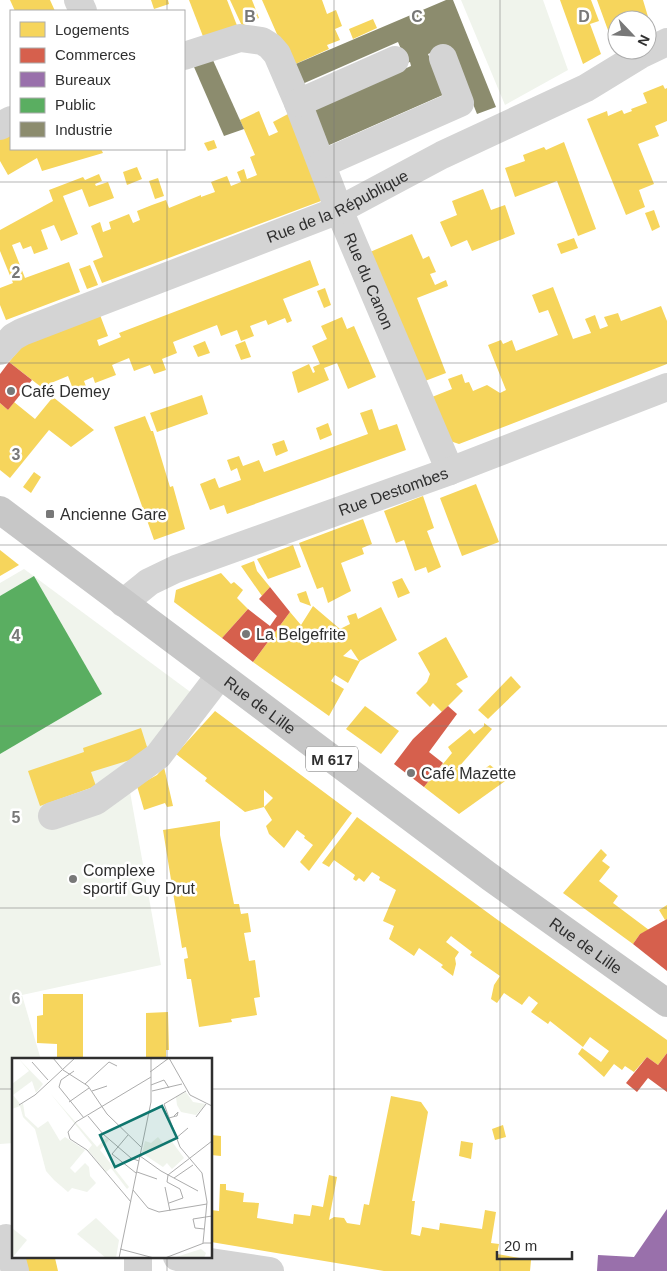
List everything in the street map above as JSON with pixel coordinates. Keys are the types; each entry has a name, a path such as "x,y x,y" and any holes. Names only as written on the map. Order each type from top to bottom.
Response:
{"main road":[{"name":"Rue de Lille","path":"0,510 490,877 667,1003"}],"street":[{"name":"Rue du Canon","path":"185,56 240,38 262,41 277,54 340,210 450,471"},
{"name":"Rue de la République","path":"0,351 13,337 22,332 340,210 442,155 586,88 633,58 667,42"},
{"path":"322,164 460,103 443,58"},
{"path":"298,103 395,60"},
{"name":"Rue Destombes","path":"123,603 149,582 176,569 450,471 667,387"},
{"path":"52,816 96,801 158,756 220,675"},
{"path":"7,1238 15,1271"},
{"path":"138,1258 138,1271"},
{"path":"184,1258 270,1271"}],"shaded area":[{"path":"461,0 543,0 568,70 505,105"},
{"name":"Complexe sportif Guy Drut","path":"24,569 208,705 130,792 161,965 22,995 40,1058 12,1058 12,1143 0,1144 0,583"}],"building: Logements":[{"path":"10,0 50,0 55,10 15,10"},
{"path":"151,0 168,0 169,4 154,9"},
{"path":"189,0 227,0 238,28 204,39"},
{"path":"230,0 252,0 259,18 242,26"},
{"path":"262,0 322,0 327,14 336,10 342,26 335,29 340,40 327,45 329,49 291,66"},
{"path":"560,0 591,0 599,21 590,24 601,54 583,64"},
{"path":"597,0 643,0 646,10 607,10 607,28"},
{"path":"373,19 377,28 353,39 349,29"},
{"path":"663,85 665,89 667,88 667,121 655,126 659,136 638,144 654,184 639,190 645,207 626,215 587,119 607,111 608,116 622,110 624,114 632,111 631,109 647,103 643,93"},
{"path":"259,111 269,136 278,132 273,122 288,114 325,193 321,201 102,283 93,261 103,257 91,226 100,222 103,232 111,229 109,222 129,214 133,223 140,220 137,211 152,205 166,200 169,208 201,195 201,197 215,192 211,182 227,176 231,186 241,182 237,172 244,169 247,179 257,175 250,157 255,155 240,120"},
{"path":"10,133 10,150 102,150 103,153 42,171 37,158 8,175 0,161 0,138"},
{"path":"214,140 217,148 208,151 204,143"},
{"path":"564,142 596,229 578,236 557,181 515,197 505,168 525,161 523,155 544,147 546,150"},
{"path":"137,167 142,179 127,185 123,172"},
{"path":"99,174 102,181 95,184 96,186 108,182 114,198 89,207 82,189 63,196 78,234 61,241 54,225 41,230 48,249 34,254 31,246 23,249 20,242 12,245 25,278 69,262 80,292 6,320 0,305 0,288 13,283 0,251 0,230 53,201 49,190 83,177 85,180"},
{"path":"158,178 164,196 155,199 149,181"},
{"path":"483,189 491,210 505,205 515,234 472,251 467,240 451,247 440,222 457,215 452,201"},
{"path":"654,210 660,227 652,231 645,213"},
{"path":"412,234 423,259 429,256 436,272 430,274 435,285 446,280 448,286 417,298 446,373 425,381 370,252"},
{"path":"574,238 578,248 561,254 557,244"},
{"path":"310,260 319,285 283,299 292,321 287,323 285,318 268,325 266,320 250,326 254,336 241,341 237,330 221,336 217,325 173,342 177,353 162,359 166,370 154,374 150,365 134,371 129,358 112,365 116,375 95,383 93,377 84,381 88,392 76,397 68,376 51,383 45,390 9,362 25,343 100,315 108,336 97,340 99,346 121,337 119,333"},
{"path":"90,265 98,285 87,289 79,269"},
{"path":"553,287 573,339 591,333 585,319 595,315 600,329 608,326 604,317 618,313 621,321 661,306 667,321 667,364 459,444 450,441 432,397 452,389 448,379 462,374 465,383 469,382 473,391 487,385 500,393 506,390 488,345 501,340 503,344 512,340 516,351 558,335 548,310 539,313 532,295"},
{"path":"325,288 331,305 324,308 317,291"},
{"path":"342,317 347,329 354,326 376,377 348,389 337,363 324,368 329,380 298,393 292,372 309,364 313,373 315,372 313,367 320,364 312,346 327,339 321,326"},
{"path":"205,341 210,353 198,357 193,346"},
{"path":"245,341 251,357 241,360 235,345"},
{"path":"202,395 208,414 157,432 150,413"},
{"path":"53,397 94,430 71,447 49,430 10,478 0,470 0,403 8,410 14,402 35,419"},
{"path":"372,409 379,430 397,424 406,450 227,514 224,505 210,510 200,484 215,478 219,488 241,480 237,468 231,471 227,460 239,456 243,466 259,460 264,472 368,434 360,413"},
{"path":"145,416 151,431 153,431 170,487 173,486 185,529 154,540 114,427"},
{"path":"328,423 332,435 320,440 316,428"},
{"path":"284,440 288,451 276,456 272,444"},
{"path":"34,472 41,477 31,493 23,487"},
{"path":"476,484 499,542 462,556 440,498"},
{"path":"423,496 434,528 427,531 441,567 428,573 426,567 415,571 404,540 396,543 384,511"},
{"path":"363,519 372,544 362,548 364,554 341,563 351,591 328,603 323,587 317,589 299,543"},
{"path":"293,545 301,567 268,579 257,559"},
{"path":"0,550 19,565 0,576"},
{"path":"254,561 257,571 270,587 262,596 241,566"},
{"path":"221,573 231,584 234,582 243,590 237,598 248,609 222,638 174,602 176,590"},
{"path":"402,578 410,593 398,598 392,582"},
{"path":"306,591 311,606 300,602 297,594"},
{"path":"313,606 340,629 350,624 347,616 356,613 358,619 381,607 397,640 360,661 348,683 335,675 331,681 344,689 329,716 253,662 290,612 301,625","holes":["351,649 359,661 343,656"]},
{"path":"446,637 468,677 456,684 463,691 442,712 433,703 430,707 416,693 427,682 430,674 418,653"},
{"path":"511,676 521,687 488,719 478,710"},
{"path":"365,706 399,731 381,754 346,729"},
{"path":"215,711 352,813 309,871 300,862 313,845 304,838 305,836 297,830 284,848 269,834 266,826 272,820 264,807 245,812 205,781 207,778 176,754","holes":["264,790 273,798 264,807"]},
{"path":"484,723 492,729 457,769 470,779 490,765 508,779 459,814 424,787 452,753 448,747 470,729 474,734 484,726"},
{"path":"141,728 148,750 143,756 91,772 96,786 40,806 28,771 84,752 83,748"},
{"path":"164,767 173,806 167,807 165,803 144,810 137,786 157,775"},
{"path":"357,817 667,1040 667,1053 658,1065 647,1057 634,1072 625,1066 622,1070 614,1064 604,1077 578,1054 582,1048 601,1062 609,1051 590,1037 583,1047 550,1021 548,1024 531,1012 538,1003 529,996 522,1005 504,993 497,1003 491,999 494,985 500,976 470,955 472,952 451,936 446,942 459,952 455,958 456,964 453,976 441,967 443,965 419,948 414,956 389,939 394,926 383,921 396,890 379,880 380,877 372,872 364,882 359,878 356,881 353,879 355,875 334,860 329,867 322,863"},
{"path":"220,821 220,835 234,904 239,904 241,914 248,913 251,932 244,933 249,961 255,960 260,997 254,998 257,1015 231,1019 232,1022 199,1027 191,979 187,979 184,959 188,958 186,947 182,948 163,830"},
{"path":"601,849 607,855 602,861 610,867 599,881 618,896 613,903 649,930 640,934 633,944 563,893"},
{"path":"667,905 667,919 665,920 659,910"},
{"path":"43,994 83,994 83,1058 57,1058 57,1044 37,1043 37,1016 43,1015"},
{"path":"168,1012 169,1050 166,1050 166,1058 146,1058 146,1013"},
{"path":"391,1096 421,1102 428,1112 412,1201 415,1201 411,1234 420,1236 422,1227 439,1230 440,1223 482,1229 485,1210 496,1212 491,1243 499,1244 497,1254 531,1260 530,1271 384,1271 212,1242 212,1210 219,1211 220,1184 226,1184 226,1190 244,1193 243,1202 259,1203 257,1218 293,1224 294,1214 310,1216 312,1205 323,1207 329,1175 337,1177 329,1220 334,1217 344,1218 347,1223 360,1225 364,1204 369,1205"},
{"path":"503,1125 506,1137 495,1140 492,1129"},
{"path":"212,1135 221,1136 221,1156 212,1155"},
{"path":"461,1141 473,1143 471,1159 459,1156"},
{"path":"16,1258 55,1258 58,1271 20,1271"}],"building: Commerces":[{"name":"Café Demey","path":"9,362 32,380 8,410 0,403 0,374"},
{"path":"270,587 290,612 253,662 222,638 248,609 270,626 277,616 259,599"},
{"path":"448,706 457,714 429,752 443,763 424,787 394,764 413,739"},
{"path":"667,919 667,971 633,944 640,934"},
{"path":"667,1053 667,1092 648,1078 637,1092 626,1083 647,1057 658,1065"}],"building: Bureaux":[{"path":"667,1209 667,1271 597,1271 598,1255 634,1257"}],"building: Public":[{"path":"34,576 102,694 0,754 0,596"}],"building: Industrie":[{"path":"446,0 453,0 496,107 477,114 450,46 428,54 445,94 327,146 311,110 411,66 410,62 407,63 398,42 300,85 291,66"},
{"path":"212,58 244,129 224,136 194,67"}],"place":[{"name":"Café Demey","path":"11,391"},
{"name":"Ancienne Gare","path":"50,514"},
{"name":"La Belgefrite","path":"246,634"},
{"name":"Café Mazette","path":"411,773"},
{"name":"Complexe sportif Guy Drut","path":"73,879"}]}
